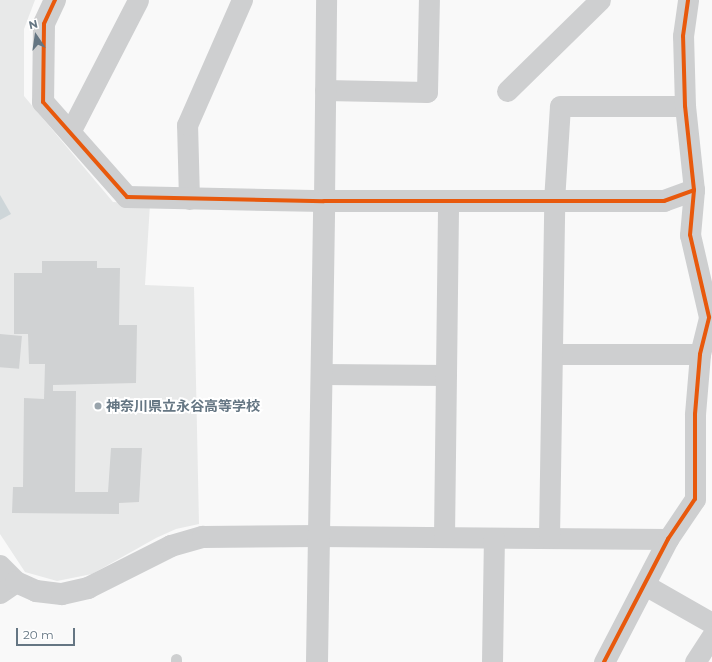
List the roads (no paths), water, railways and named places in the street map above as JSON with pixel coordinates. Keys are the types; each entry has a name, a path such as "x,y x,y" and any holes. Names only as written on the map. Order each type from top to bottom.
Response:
{"street":[{"path":"55,0 44,24 43,102 127,197 324,201 664,201 694,190"},
{"path":"70,132 138,0"},
{"path":"189,199 187,125 242,0"},
{"path":"317,662 323,374 326,0"},
{"path":"325,90 427,92 429,0"},
{"path":"507,91 600,0"},
{"path":"604,662 668,539 695,499 704,417 705,349 709,317 690,235 694,190 685,106 683,36 688,0"},
{"path":"549,538 554,201 560,106 685,106"},
{"path":"444,537 448,201"},
{"path":"552,354 705,349"},
{"path":"323,374 446,375"},
{"path":"0,566 8,588 62,594 88,588 171,546 203,537 319,536 668,539"},
{"path":"492,662 494,538"},
{"path":"645,585 712,623"},
{"path":"695,662 712,636"}],"place":[{"name":"神奈川県立永谷高等学校","path":"98,406"}]}
